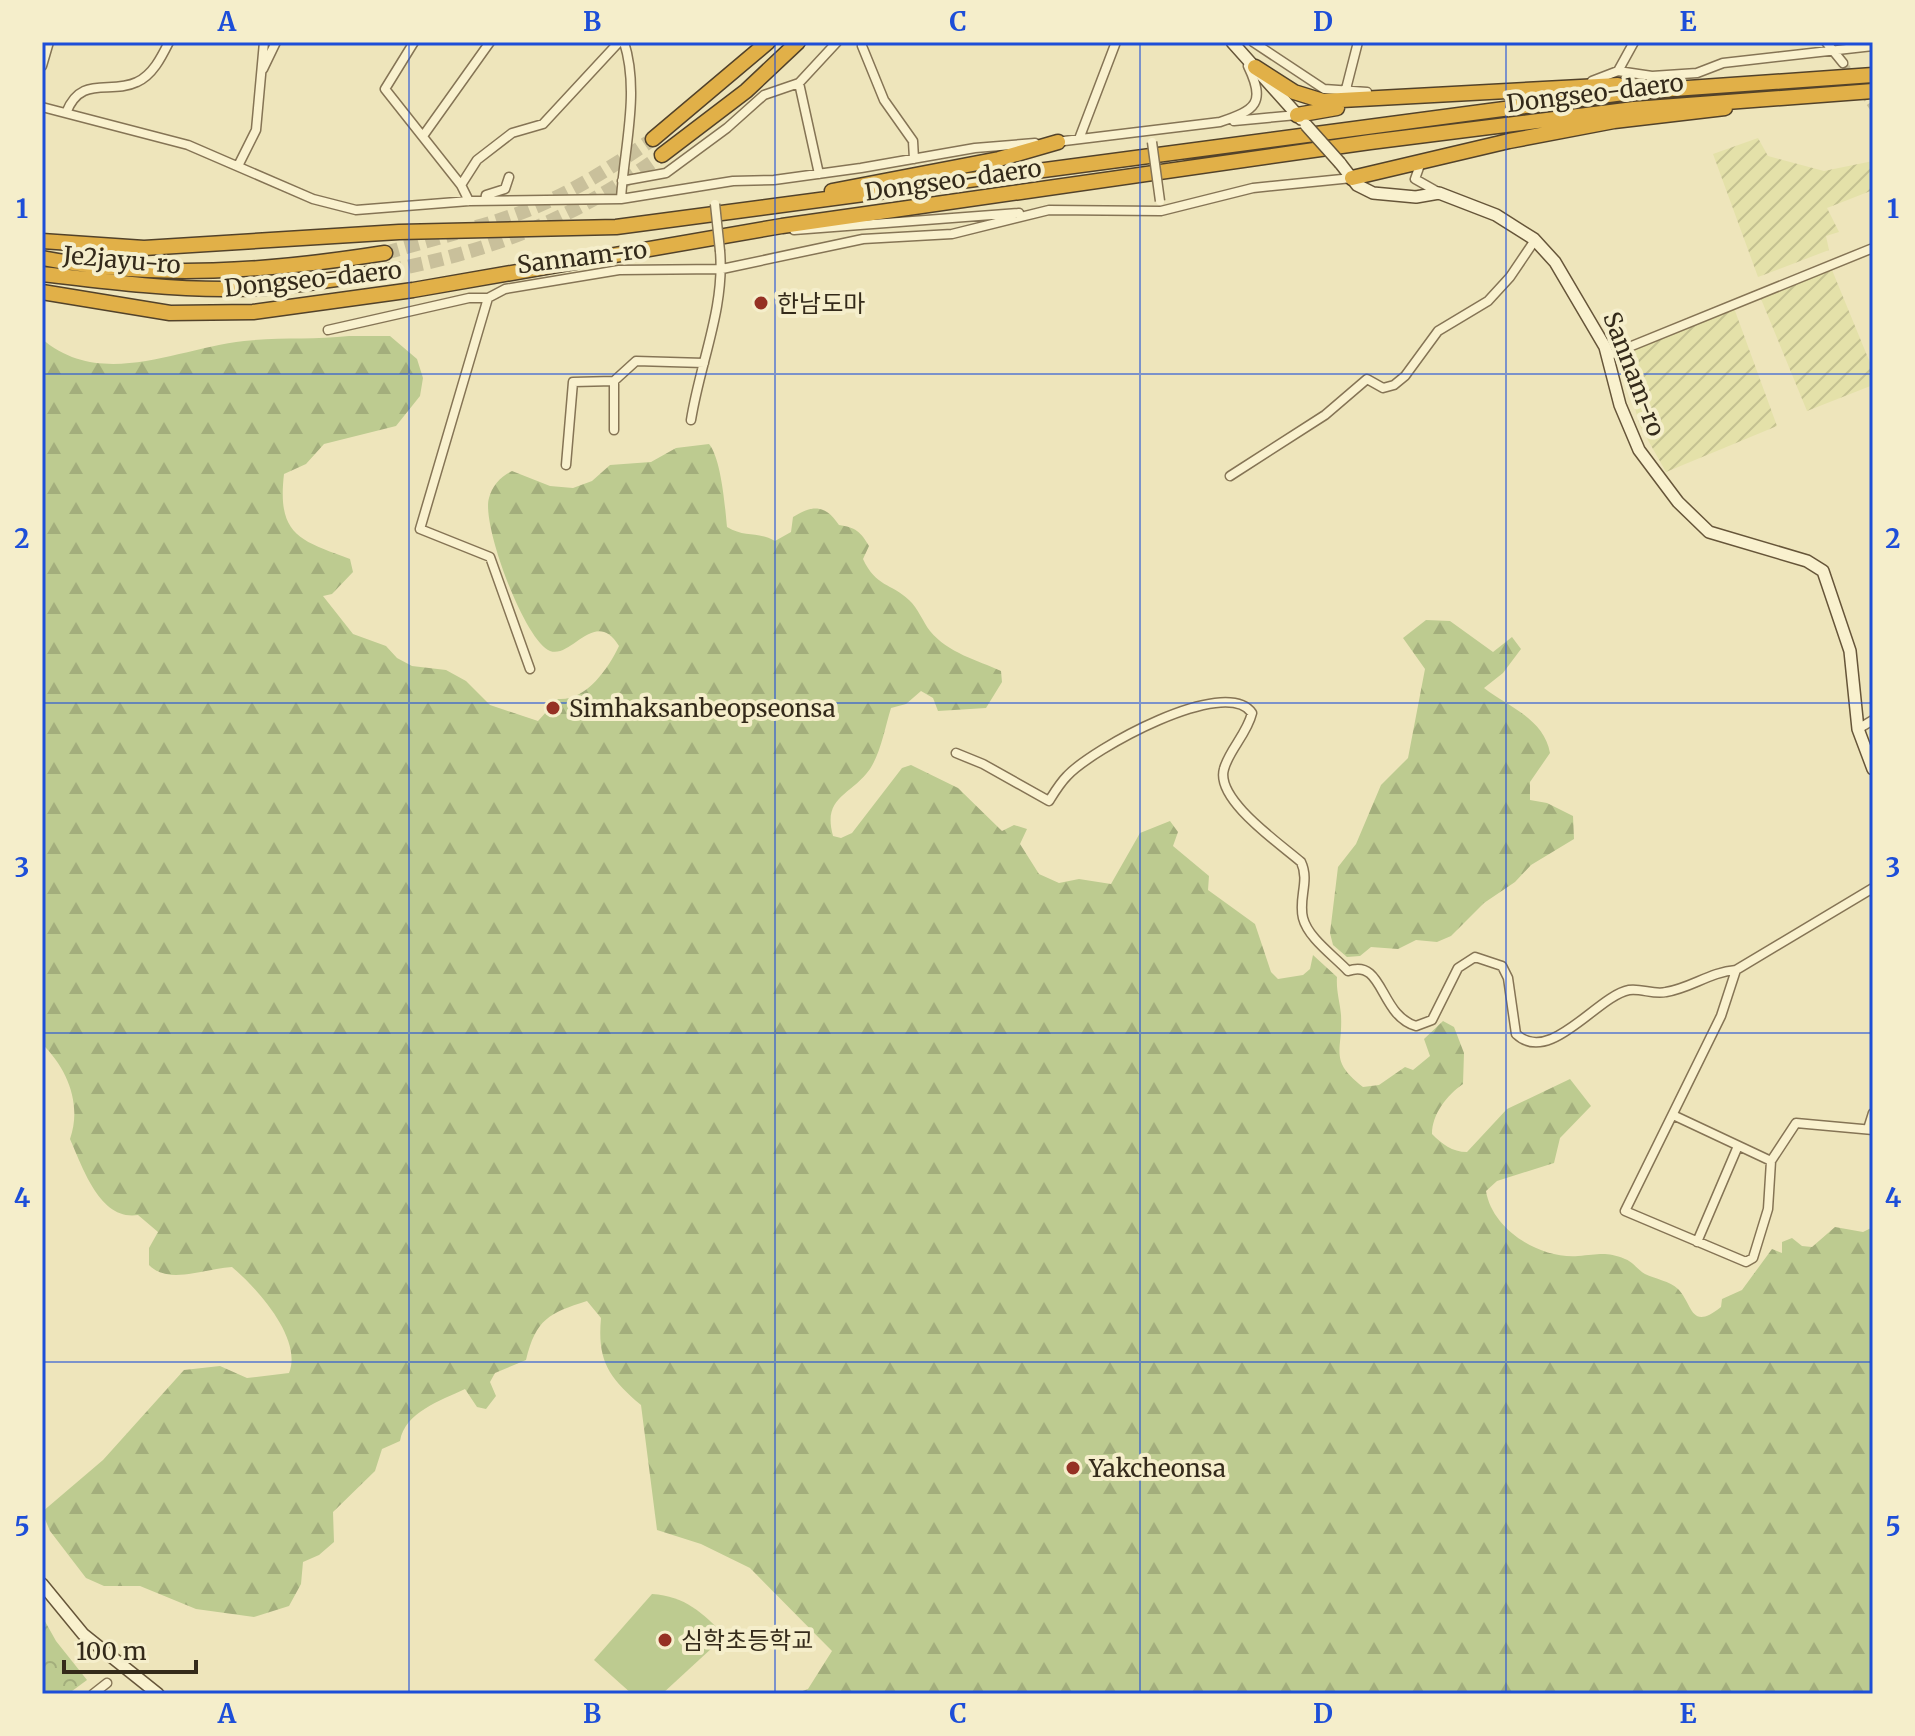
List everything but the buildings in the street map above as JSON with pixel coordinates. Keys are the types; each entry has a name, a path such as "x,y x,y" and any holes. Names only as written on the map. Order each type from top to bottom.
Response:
{"highway":[{"path":"653,139 768,42"},
{"path":"662,155 746,91 798,42"},
{"path":"1255,67 1313,100 1381,100 1696,78 1765,75 1794,78"},
{"name":"Dongseo-daero","path":"42,241 83,247 169,247 399,232 616,227 1631,92 1794,78 1873,75"},
{"name":"Dongseo-daero","path":"42,292 170,313 253,312 413,290 745,232 1370,142 1634,109 1796,94 1873,91"},
{"path":"1352,178 1614,121 1701,112 1796,94"},
{"path":"1301,120 1381,100"},
{"path":"730,214 768,201 902,178 1024,153 1058,142"},
{"name":"Je2jayu-ro","path":"42,258 123,268 226,272 293,267 385,253"},
{"name":"Je2jayu-ro","path":"42,274 122,285 227,290 296,285 388,271"}],"street":[{"path":"42,66 49,42"},
{"path":"66,113 80,93 95,86 123,86 140,81 157,64 169,42"},
{"path":"238,166 256,130 264,42"},
{"path":"259,77 276,42"},
{"path":"414,42 385,89 461,185 469,201"},
{"path":"423,136 490,42"},
{"path":"461,185 477,160 512,133 543,124 621,42 630,65 621,199"},
{"path":"622,181 666,173 727,128 764,95 799,83 837,42"},
{"path":"1079,139 1116,42"},
{"path":"1253,42 1324,89 1408,93 1596,81 1618,71 1652,76 1697,73 1723,63 1834,53 1873,46"},
{"path":"1346,89 1358,42"},
{"path":"1618,71 1634,42"},
{"path":"1826,42 1843,63"},
{"path":"862,46 884,100 913,141 914,159"},
{"path":"1236,46 1352,178"},
{"path":"1220,122 1249,111 1258,97 1258,86 1236,46"},
{"path":"799,83 819,174"},
{"path":"42,107 188,145 313,199 345,209 469,201 621,199 819,174 975,148 1058,142 1220,122 1301,120"},
{"path":"1152,130 1160,206"},
{"path":"1422,161 1415,179 1439,193"},
{"path":"485,201 486,195 505,189 509,177"},
{"name":"Sannam-ro","path":"530,669 490,557 420,529 488,298 505,289 619,270 722,269 863,239 952,234 1049,210 1160,206 1253,188 1352,178 1373,193 1416,197 1439,193 1496,215 1535,240 1555,262 1596,327 1620,405 1639,450 1700,526 1722,538 1807,561 1823,571 1850,651 1858,729 1873,769"},
{"path":"691,420 712,318 721,297 722,269 714,185"},
{"path":"745,232 830,229 885,221 1049,210"},
{"path":"1230,476 1325,415 1367,379 1383,388 1394,385 1438,331 1488,301 1510,277 1535,240"},
{"path":"1607,356 1873,248"},
{"path":"328,330 469,298 488,298"},
{"path":"566,465 573,382 614,381 636,361 704,363"},
{"path":"614,381 614,430"},
{"path":"956,753 983,764 1049,801 1067,775 1124,735 1213,701 1238,702 1248,707 1252,713 1250,723 1224,768 1223,787 1232,801 1301,862 1306,874 1303,917 1309,930 1348,971 1359,967 1365,969 1381,986 1396,1015 1416,1026 1432,1020 1458,968 1475,957 1502,966 1508,978 1516,1034 1531,1043 1551,1039 1626,990 1665,993 1714,972 1736,970 1873,888"},
{"path":"1858,729 1873,720"},
{"path":"1736,970 1721,1016 1625,1211 1746,1262 1753,1258 1768,1209 1771,1161 1796,1123 1871,1130 1873,1113"},
{"path":"1673,1115 1771,1161"},
{"path":"1697,1242 1738,1146"},
{"path":"42,1584 83,1634 122,1669 158,1694"},
{"path":"93,1694 107,1683"}],"shaded area":[{"path":"1758,138 1768,156 1824,171 1873,161 1873,190 1827,208 1839,232 1826,236 1829,250 1758,277 1713,154"},
{"path":"1832,270 1873,370 1873,385 1807,411 1761,299"},
{"path":"1734,308 1777,426 1666,472 1640,426 1620,356"}],"green space":[{"path":"390,336 417,359 423,378 420,396 396,426 324,444 306,464 284,474 284,510 288,523 305,540 350,559 353,572 332,594 323,596 353,634 386,646 397,658 412,666 446,670 466,681 490,705 538,721 558,699 578,695 595,682 619,646 610,635 601,631 558,651 550,651 540,643 518,605 498,555 488,512 489,498 495,486 512,471 550,486 573,488 592,481 610,465 651,462 676,448 709,444 719,471 727,527 775,541 791,532 793,517 807,510 824,510 839,525 857,531 863,537 869,546 863,559 873,575 909,600 937,639 963,655 1001,671 1002,682 986,708 938,711 933,698 921,691 906,704 891,708 870,769 840,798 831,812 833,836 841,838 852,833 902,768 911,765 958,788 1002,831 1014,825 1027,829 1020,844 1039,874 1059,883 1079,879 1111,884 1140,833 1170,821 1178,832 1173,846 1209,876 1208,890 1255,924 1271,972 1278,979 1303,975 1310,969 1313,955 1337,977 1341,1062 1363,1087 1379,1085 1405,1067 1413,1070 1430,1056 1424,1039 1443,1021 1454,1027 1464,1053 1463,1084 1442,1106 1432,1134 1448,1147 1467,1152 1507,1109 1570,1079 1591,1106 1560,1138 1554,1163 1497,1181 1486,1191 1497,1218 1520,1239 1548,1252 1563,1256 1607,1254 1625,1259 1645,1274 1675,1286 1698,1316 1711,1314 1721,1307 1722,1299 1742,1290 1772,1249 1782,1253 1782,1242 1792,1238 1802,1246 1812,1247 1835,1227 1863,1232 1873,1227 1873,1694 795,1694 808,1689 832,1651 750,1568 701,1544 657,1530 641,1405 608,1368 601,1346 601,1318 587,1301 546,1320 534,1335 526,1360 495,1373 490,1382 496,1396 486,1409 477,1407 465,1389 416,1415 403,1431 400,1441 382,1449 375,1471 333,1512 334,1542 319,1555 303,1562 301,1584 289,1606 254,1617 196,1609 140,1586 104,1586 86,1578 50,1531 42,1512 103,1460 184,1370 220,1366 247,1378 289,1373 292,1360 290,1345 275,1315 232,1267 176,1275 157,1271 149,1265 149,1248 158,1232 138,1215 125,1215 113,1210 95,1190 70,1139 74,1113 70,1088 59,1065 42,1044 42,339 65,354 90,362 115,364 141,362 244,341"},
{"path":"1426,620 1450,621 1493,652 1512,637 1521,649 1503,673 1484,688 1524,715 1541,731 1550,753 1530,782 1530,800 1547,803 1573,816 1574,839 1531,865 1515,882 1484,903 1451,936 1437,942 1416,940 1398,949 1371,947 1360,956 1347,957 1333,945 1330,933 1338,867 1356,844 1381,785 1408,758 1425,669 1403,638"},
{"path":"652,1594 674,1598 693,1607 725,1636 662,1694 632,1694 594,1660"},
{"path":"42,1616 56,1641 87,1680 68,1694 42,1694"}],"tunnel":[{"path":"1843,63 1873,107"},
{"path":"476,227 547,202 653,139"},
{"path":"388,271 464,253 532,229 597,197 662,155"},
{"path":"385,253 456,233"}],"place":[{"name":"한남도마","path":"761,303"},
{"name":"Simhaksanbeopseonsa","path":"553,708"},
{"name":"Yakcheonsa","path":"1073,1468"},
{"name":"심학초등학교","path":"665,1640"}]}
